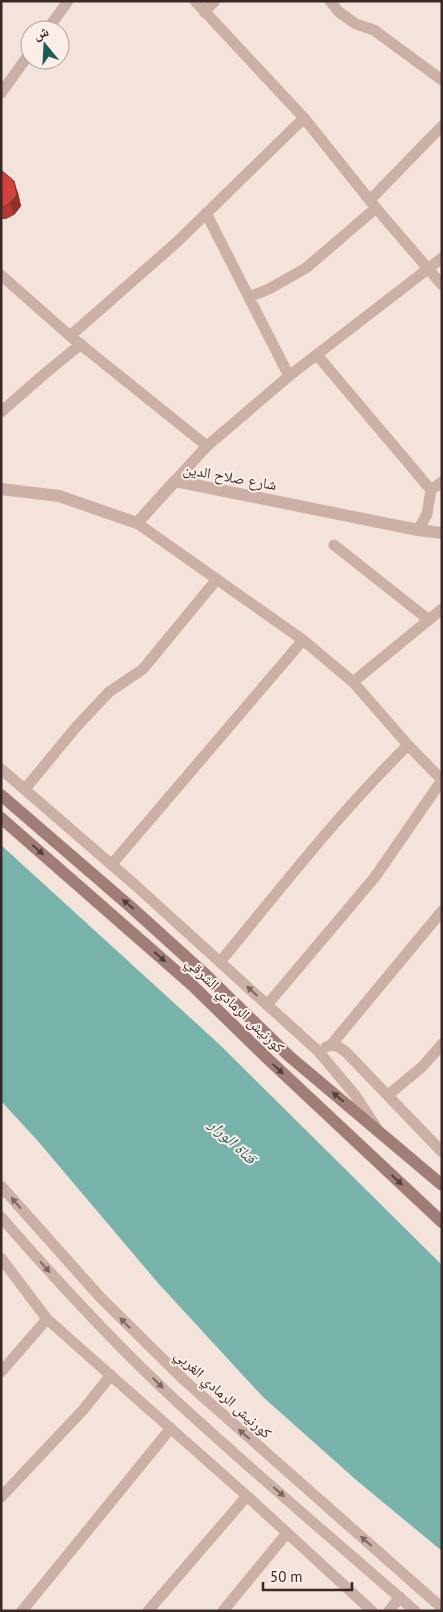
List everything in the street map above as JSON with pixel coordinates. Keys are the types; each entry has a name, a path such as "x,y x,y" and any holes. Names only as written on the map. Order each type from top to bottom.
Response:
{"main road":[{"name":"كورنيش الرمادي الشرقي","path":"1,795 132,908 213,982 289,1056 442,1185"},
{"name":"كورنيش الرمادي الشرقي","path":"1,818 192,985 442,1222"}],"street":[{"path":"54,20 68,1"},
{"path":"195,1 304,118 373,204 442,285"},
{"path":"204,12 215,1"},
{"path":"330,1 339,12 356,24 374,30 442,80"},
{"path":"1,93 20,67"},
{"path":"70,336 177,242 304,118"},
{"path":"249,297 269,289 306,268 373,204 442,126"},
{"path":"206,213 289,376"},
{"path":"176,481 207,446 289,376 442,258"},
{"path":"1,275 70,336 207,446"},
{"path":"1,412 81,344"},
{"path":"317,355 431,490"},
{"name":"شارع صلاح الدين","path":"137,523 176,481 418,530 442,532"},
{"path":"418,530 427,514 431,490 442,482"},
{"path":"1,489 59,496 137,523 303,640 353,682 408,745 442,780 375,877 267,1005"},
{"path":"334,545 429,620"},
{"path":"24,789 77,726 109,692 144,669 217,579"},
{"path":"353,682 442,609"},
{"path":"112,864 303,640"},
{"path":"220,962 334,823 408,745"},
{"path":"1,768 112,864 318,1051 355,1095 378,1130"},
{"path":"318,1051 331,1045 442,911"},
{"path":"388,1095 422,1067 442,1044"},
{"path":"331,1045 339,1047 346,1052 442,1152"},
{"name":"كورنيش الرمادي الغربي","path":"1,1186 101,1298 184,1380 442,1608"},
{"path":"1,1217 80,1305 165,1390 216,1438 415,1611"},
{"path":"1,1258 47,1319 247,1496 372,1611"},
{"path":"1,1372 47,1319"},
{"path":"1,1497 83,1410 111,1375"},
{"path":"22,1611 171,1428"},
{"path":"148,1611 247,1496"},
{"path":"223,1611 287,1533"},
{"path":"389,1611 400,1597"}],"water":[{"name":"قناة الورار","path":"1,845 219,1044 442,1265 442,1551 355,1479 262,1396 158,1283 37,1140 1,1101"}],"building":[{"path":"1,170 14,181 17,195 2,208"}]}
